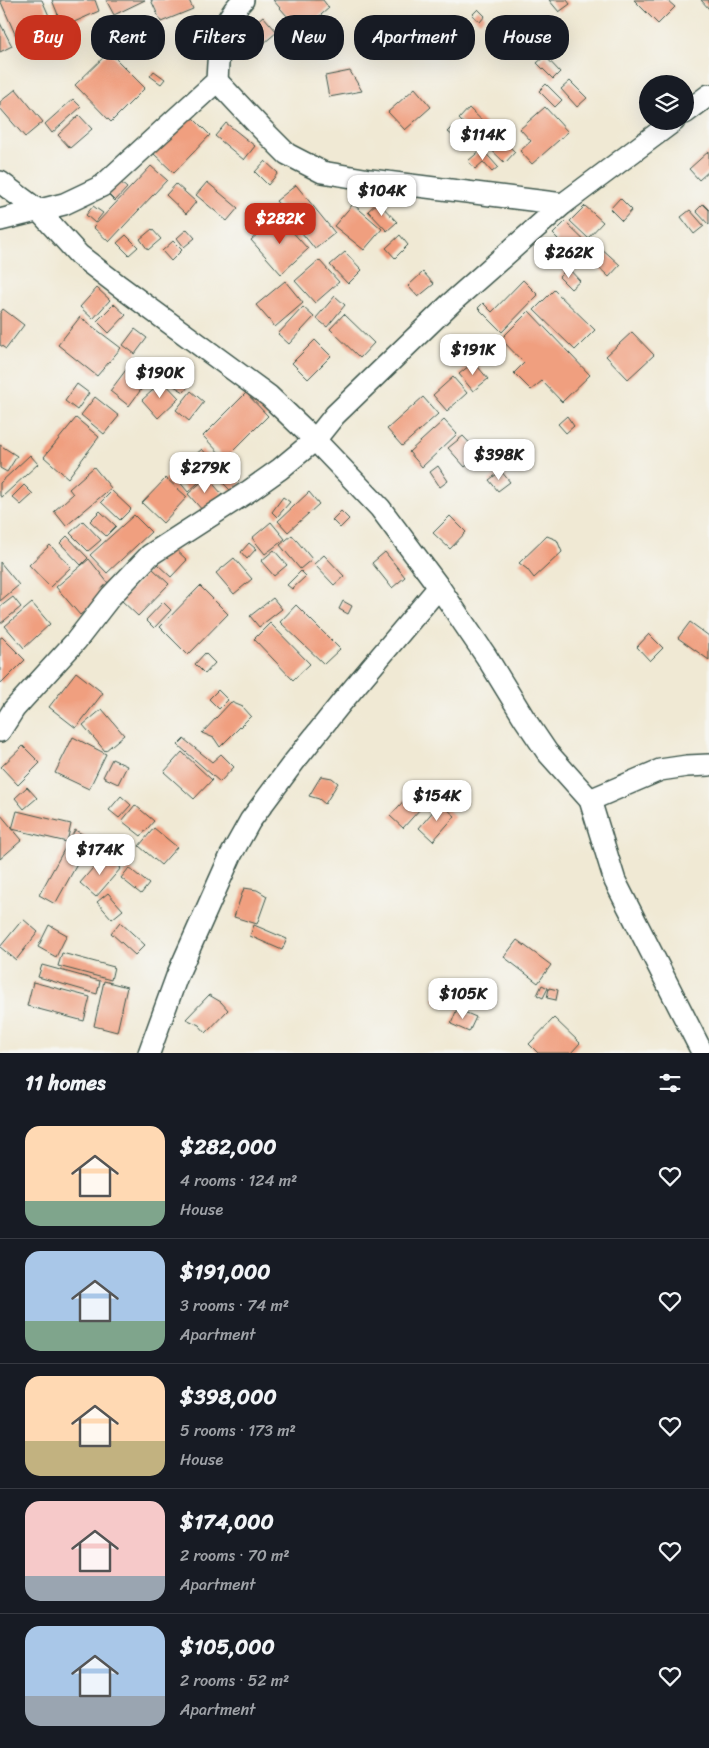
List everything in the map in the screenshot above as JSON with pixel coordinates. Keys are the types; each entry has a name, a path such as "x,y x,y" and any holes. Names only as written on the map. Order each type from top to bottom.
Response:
{"street":[{"path":"0,220 64,204 102,186 217,81 219,47 224,29 230,13 243,0"},
{"path":"217,81 287,154 322,172 370,180 563,204"},
{"path":"694,106 709,95"},
{"path":"0,731 14,709 76,641 111,596 150,555 249,491 280,469 315,440 335,415 451,304 563,204 662,130"},
{"path":"0,182 39,211 79,255 269,396 315,440 380,508 439,587 486,656 547,752 590,800 615,881 699,1051"},
{"path":"149,1053 177,976 231,855 250,821 342,702 439,587"},
{"path":"590,800 660,770 709,765"},
{"path":"699,1051 709,1028"}],"building":[{"path":"0,0 42,0 49,15 15,15 15,34"},
{"path":"52,0 95,0 99,11 81,19 81,15 58,15"},
{"path":"106,0 145,0 114,15"},
{"path":"151,0 189,0 193,9 165,20 165,15 158,15"},
{"path":"273,0 323,0 329,8 321,15 286,15"},
{"path":"549,0 567,0 570,4 559,12"},
{"path":"634,0 667,0 675,7 658,24"},
{"path":"701,0 709,0 709,9"},
{"path":"478,9 485,16 480,22 475,18 475,15 472,15"},
{"path":"264,17 274,29 274,35 264,43"},
{"path":"0,23 12,46 0,52"},
{"path":"101,60 117,60 145,88 111,122 75,85"},
{"path":"540,60 549,60 560,72 553,79 537,63"},
{"path":"154,71 165,79 161,84 150,76"},
{"path":"350,71 362,91 329,97 325,76"},
{"path":"570,81 587,98 577,107 561,89"},
{"path":"546,84 562,100 555,107 539,91"},
{"path":"415,88 431,107 405,130 388,112"},
{"path":"16,89 43,122 25,137 0,108 0,102"},
{"path":"73,99 81,107 52,133 45,124"},
{"path":"545,107 568,132 532,164 520,151 531,141 520,129"},
{"path":"469,108 515,152 505,163 459,119"},
{"path":"79,115 92,129 70,148 58,135"},
{"path":"190,115 210,135 174,173 153,153"},
{"path":"226,123 255,146 244,160 215,136"},
{"path":"455,125 463,133 457,139 448,132"},
{"path":"482,149 498,167 492,172 483,162 475,169 468,161"},
{"path":"709,151 709,171 699,180 689,169"},
{"path":"265,161 278,173 268,185 255,172"},
{"path":"151,166 167,180 109,242 93,227"},
{"path":"119,181 127,188 115,201 107,193"},
{"path":"207,182 238,208 227,221 196,195"},
{"path":"176,184 196,202 186,214 166,195"},
{"path":"296,185 335,233 315,249 276,201"},
{"path":"620,198 632,210 622,221 610,209"},
{"path":"378,202 397,222 387,231 368,211"},
{"path":"353,204 382,229 364,250 334,226"},
{"path":"703,204 709,210 709,225 696,211"},
{"path":"93,206 103,213 95,223 86,215"},
{"path":"585,206 603,222 588,238 570,221"},
{"path":"690,210 704,226 694,234 681,217"},
{"path":"278,216 308,249 281,274 251,240"},
{"path":"565,222 592,248 575,265 554,244 558,239 553,234"},
{"path":"152,229 161,239 148,250 140,239"},
{"path":"187,229 195,238 184,247 177,238"},
{"path":"126,235 138,247 129,255 117,243"},
{"path":"400,235 408,245 395,258 386,248"},
{"path":"173,241 182,250 171,261 162,251"},
{"path":"599,246 620,265 609,277 589,258"},
{"path":"345,252 362,270 348,284 330,265"},
{"path":"319,260 339,282 315,303 295,281"},
{"path":"568,268 580,281 571,289 559,277"},
{"path":"423,272 434,284 418,297 408,286"},
{"path":"523,280 538,295 502,332 478,308 483,303 492,312"},
{"path":"285,281 303,303 275,327 256,305"},
{"path":"97,288 110,300 93,319 80,307"},
{"path":"554,290 595,330 575,350 534,310"},
{"path":"335,296 345,305 327,327 316,318"},
{"path":"114,304 126,315 109,333 97,321"},
{"path":"303,307 314,317 289,344 278,334"},
{"path":"3,309 24,325 6,349 0,345 0,313"},
{"path":"529,311 590,375 562,402 542,381 531,390 514,373 524,363 501,339"},
{"path":"344,314 374,343 360,358 330,329"},
{"path":"80,317 121,348 97,376 58,345"},
{"path":"135,329 147,338 135,354 123,345"},
{"path":"632,332 654,355 628,379 606,356"},
{"path":"315,340 331,356 308,379 292,363"},
{"path":"135,358 154,372 129,406 110,391"},
{"path":"474,362 488,379 473,391 459,374"},
{"path":"181,377 190,384 184,392 174,386"},
{"path":"453,377 467,393 447,411 433,395"},
{"path":"163,381 179,398 158,418 142,400"},
{"path":"77,384 89,393 77,410 65,401"},
{"path":"191,391 204,402 189,421 176,410"},
{"path":"246,393 268,416 225,459 203,436"},
{"path":"95,397 119,416 104,434 81,415"},
{"path":"423,397 438,414 402,446 387,429"},
{"path":"567,416 574,426 566,433 558,424"},
{"path":"76,418 99,437 68,478 44,457"},
{"path":"444,420 457,434 422,467 409,452"},
{"path":"463,436 480,454 465,467 448,448"},
{"path":"0,445 17,456 7,472 0,468"},
{"path":"202,449 217,466 188,492 173,474"},
{"path":"30,455 38,464 2,497 0,496 0,483"},
{"path":"223,465 241,483 232,492 214,474"},
{"path":"438,466 448,481 440,487 430,472"},
{"path":"94,467 111,488 66,526 54,511 73,494 69,489"},
{"path":"501,471 510,482 498,491 489,480"},
{"path":"207,477 222,494 203,511 188,494"},
{"path":"166,478 187,497 163,523 142,503"},
{"path":"24,485 33,494 21,505 12,497"},
{"path":"112,491 131,509 120,520 101,502"},
{"path":"309,492 319,504 288,532 278,521"},
{"path":"283,497 290,502 277,517 272,512"},
{"path":"100,511 116,526 106,536 90,521"},
{"path":"341,511 349,519 340,528 332,520"},
{"path":"134,515 151,532 107,573 90,555"},
{"path":"450,516 466,532 450,549 433,533"},
{"path":"83,521 101,540 88,551 70,533"},
{"path":"271,522 285,539 265,554 252,538"},
{"path":"292,535 312,559 300,569 280,545"},
{"path":"67,536 88,558 81,565 60,543"},
{"path":"547,536 557,540 562,552 534,578 519,563"},
{"path":"249,543 256,549 247,559 241,552"},
{"path":"50,545 71,567 50,587 29,565"},
{"path":"173,547 187,560 171,577 157,564"},
{"path":"274,550 287,565 274,576 261,561"},
{"path":"385,552 405,577 392,588 372,563"},
{"path":"324,555 344,576 334,585 314,564"},
{"path":"234,558 252,579 234,594 216,573"},
{"path":"89,559 112,588 80,615 56,587"},
{"path":"0,562 19,585 0,601"},
{"path":"152,568 169,584 138,616 121,600"},
{"path":"301,571 306,576 292,589 287,585"},
{"path":"200,586 228,614 188,655 160,627"},
{"path":"13,597 21,607 0,624 0,607"},
{"path":"273,598 282,609 259,627 250,616"},
{"path":"343,601 352,606 348,614 339,609"},
{"path":"163,602 171,610 154,628 146,620"},
{"path":"32,603 50,624 24,648 5,626"},
{"path":"296,605 340,649 324,664 280,622"},
{"path":"690,622 709,636 709,660 678,638"},
{"path":"270,623 310,664 293,680 254,639"},
{"path":"649,634 663,648 650,661 637,647"},
{"path":"2,637 25,660 2,683 0,681 0,638"},
{"path":"205,653 215,663 205,674 195,664"},
{"path":"76,672 103,693 76,728 49,707"},
{"path":"218,690 228,700 219,709 209,699"},
{"path":"231,702 243,707 251,716 220,747 214,738 202,733"},
{"path":"102,709 124,735 105,751 83,725"},
{"path":"73,737 106,754 89,789 55,773"},
{"path":"184,739 212,762 221,754 234,767 220,782 178,745"},
{"path":"23,746 40,763 18,785 1,767"},
{"path":"182,752 212,780 194,799 164,772"},
{"path":"112,759 127,766 118,784 103,777"},
{"path":"321,776 332,778 338,783 325,804 319,799 309,796"},
{"path":"27,787 37,798 24,809 15,798"},
{"path":"121,796 131,805 119,818 109,810"},
{"path":"408,796 421,808 403,828 390,816"},
{"path":"440,803 455,816 433,841 419,828"},
{"path":"135,805 154,821 141,836 122,821"},
{"path":"17,811 71,824 67,842 12,829"},
{"path":"0,814 22,840 0,859"},
{"path":"154,828 177,847 161,865 139,846"},
{"path":"75,830 91,839 55,904 39,895"},
{"path":"105,854 121,868 96,897 80,883"},
{"path":"129,868 149,884 141,894 121,878"},
{"path":"244,888 257,890 267,896 257,924 234,917"},
{"path":"108,893 123,910 112,919 97,902"},
{"path":"23,919 38,932 16,960 0,947"},
{"path":"120,922 145,945 135,955 111,933"},
{"path":"49,925 67,935 56,957 38,947"},
{"path":"254,925 287,939 282,950 250,936"},
{"path":"517,940 551,965 538,983 504,957"},
{"path":"62,953 114,967 111,980 58,966"},
{"path":"42,965 100,981 97,994 38,977"},
{"path":"104,981 127,987 117,1032 94,1026"},
{"path":"33,982 90,997 84,1021 27,1006"},
{"path":"542,985 548,988 543,998 537,995"},
{"path":"549,988 558,990 556,1000 547,998"},
{"path":"441,992 448,998 440,1006 433,999"},
{"path":"209,995 221,1002 228,1010 206,1033 199,1025 186,1019"},
{"path":"457,1009 476,1017 469,1032 451,1024"},
{"path":"554,1018 580,1043 571,1053 538,1053 529,1044"}]}
